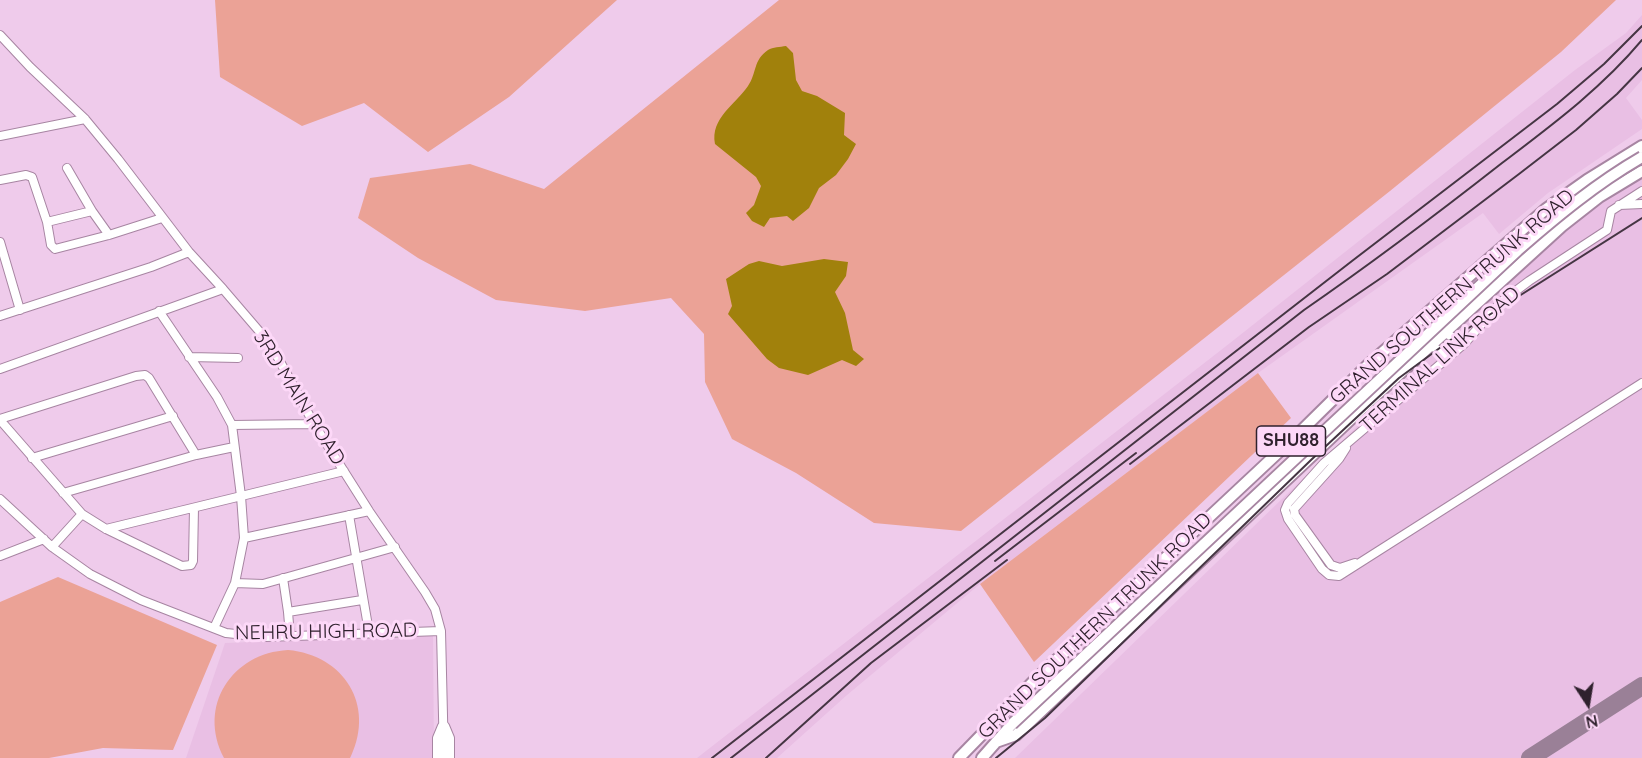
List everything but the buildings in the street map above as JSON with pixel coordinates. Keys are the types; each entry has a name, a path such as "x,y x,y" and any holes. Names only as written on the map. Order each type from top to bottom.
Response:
{"main road":[{"name":"GRAND SOUTHERN TRUNK ROAD","path":"959,758 1035,680 1299,433 1368,365 1546,209 1642,146"},
{"name":"SHU88","path":"996,742 1012,724 1526,243 1556,216 1593,188 1642,157"},
{"path":"996,742 1016,735 1430,345 1562,226 1599,197 1642,171"},
{"name":"GRAND SOUTHERN TRUNK ROAD","path":"982,758 996,742"}],"street":[{"name":"3RD MAIN ROAD","path":"0,35 85,119 189,252 271,345 314,424 369,511 425,592 435,609 441,631 444,758"},
{"path":"0,136 85,119"},
{"path":"67,168 109,235"},
{"path":"0,180 26,175 33,179 47,222 51,245 55,249 162,218"},
{"path":"1617,205 1642,191"},
{"path":"1617,205 1642,204"},
{"name":"TERMINAL LINK ROAD","path":"1617,205 1609,215 1607,230 1512,292 1493,308 1464,344 1324,463 1292,497 1285,510 1288,519 1322,569 1329,575 1339,576 1642,383"},
{"path":"47,222 92,211"},
{"path":"0,242 20,310"},
{"path":"0,316 151,267 189,252"},
{"path":"0,369 223,289"},
{"path":"159,311 217,397 232,425 244,538 235,583 214,628"},
{"path":"1422,319 1464,344"},
{"path":"1406,333 1448,356"},
{"path":"189,357 238,358"},
{"path":"194,508 193,561 186,567 106,529 82,514 0,420 141,375 149,378 196,455"},
{"path":"1348,444 1339,459 1294,509 1302,526 1331,565 1340,568 1353,565 1642,377"},
{"path":"32,458 173,416"},
{"path":"232,425 314,424"},
{"path":"63,493 196,455 234,447"},
{"path":"106,529 344,471"},
{"name":"NEHRU HIGH ROAD","path":"0,499 52,547 90,574 131,595 226,633 245,636 290,636 441,631"},
{"path":"244,538 369,511"},
{"path":"52,547 82,514"},
{"path":"349,515 369,632"},
{"path":"0,556 44,539"},
{"path":"235,583 255,585 395,547"},
{"path":"283,578 290,636"},
{"path":"288,612 362,600"},
{"path":"437,758 437,738 443,722"},
{"path":"443,722 450,738 450,758"}],"shaded area":[{"path":"215,0 617,0 509,97 428,152 364,103 302,126 220,77"},
{"path":"779,0 1616,0 1561,52 1390,191 961,531 874,523 796,473 732,439 705,382 704,334 671,298 585,311 496,300 418,258 358,218 370,178 470,164 544,189"},
{"path":"1642,15 1642,80 1626,98 1642,120 1642,129 1548,193 1499,234 1483,213 1258,373 980,584 847,695 777,758 697,758 1230,343 1575,70 1626,33"},
{"path":"786,46 793,53 796,80 802,91 817,96 845,113 844,135 856,144 836,175 819,188 809,208 793,221 787,216 770,218 764,227 752,221 746,213 754,205 761,186 756,177 715,144 714,135 720,119 748,86 757,62 763,54 770,49"},
{"path":"1642,175 1642,758 1015,758 1553,236"},
{"path":"824,259 848,262 846,276 835,292 845,313 853,350 864,359 856,366 842,360 808,375 779,368 767,359 728,314 732,306 726,279 749,264 759,261 782,266"},
{"path":"1258,373 1291,418 1034,662 980,584"},
{"path":"58,577 217,645 173,750 103,748 49,758 0,758 0,602"},
{"path":"433,635 434,758 186,758 225,643"},
{"path":"288,650 308,654 325,662 339,672 350,686 356,701 359,719 357,737 350,758 224,758 217,739 215,720 218,702 225,686 236,672 251,661 268,653"}],"taxiway":[{"path":"1530,758 1642,686"}],"railway":[{"path":"712,758 1557,104 1604,64 1642,26"},
{"path":"731,758 1304,310 1404,238 1558,120 1627,58 1642,40"},
{"path":"1130,464 1309,327 1387,274 1576,130 1617,94 1642,68"},
{"path":"996,758 1045,718 1311,460 1399,378 1456,336 1642,218"},
{"path":"995,561 1136,453"},
{"path":"766,758 871,663 1007,560"}]}
